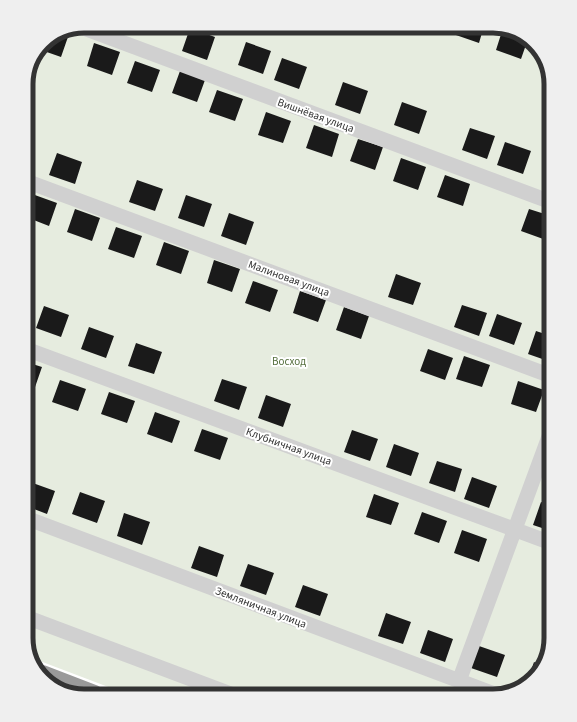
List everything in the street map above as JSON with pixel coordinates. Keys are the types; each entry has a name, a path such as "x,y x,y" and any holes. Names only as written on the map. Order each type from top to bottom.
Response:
{"street":[{"name":"Вишнёвая улица","path":"97,33 544,199"},
{"name":"Малиновая улица","path":"33,184 544,373"},
{"name":"Клубничная улица","path":"33,352 544,540"},
{"path":"459,681 544,451"},
{"name":"Земляничная улица","path":"33,521 481,689"},
{"path":"33,620 217,689"}],"green space":[{"name":"Восход","path":"84,33 496,33 518,40 529,48 539,61 544,84 544,638 539,661 527,676 516,684 493,689 114,689 38,660 34,648 33,81 38,61 50,46 56,42 74,34"}],"building":[{"path":"188,33 204,33 215,37 207,60 182,51"},
{"path":"453,33 482,33 479,43"},
{"path":"501,34 512,37 526,45 521,59 496,50"},
{"path":"68,36 61,57 45,52 50,46"},
{"path":"246,42 271,51 263,74 238,65"},
{"path":"94,43 120,52 112,75 87,66"},
{"path":"282,58 307,67 299,89 274,80"},
{"path":"135,61 160,70 152,92 127,83"},
{"path":"180,71 205,80 197,102 172,93"},
{"path":"343,82 368,91 360,114 335,105"},
{"path":"217,90 243,99 235,121 209,112"},
{"path":"402,102 427,111 419,134 394,125"},
{"path":"266,112 291,121 283,143 258,135"},
{"path":"314,125 339,134 332,157 306,148"},
{"path":"470,128 495,136 487,159 462,150"},
{"path":"358,139 383,147 375,170 350,161"},
{"path":"505,142 531,151 523,174 497,165"},
{"path":"57,153 82,162 75,184 49,175"},
{"path":"401,158 426,167 418,190 393,181"},
{"path":"445,175 470,184 463,206 437,197"},
{"path":"137,180 163,189 155,211 129,202"},
{"path":"33,194 57,203 49,226 33,220"},
{"path":"186,195 212,204 204,227 178,218"},
{"path":"75,209 100,218 92,241 67,232"},
{"path":"529,209 544,214 544,239 521,231"},
{"path":"229,213 254,222 246,245 221,236"},
{"path":"116,227 142,236 134,258 108,249"},
{"path":"164,242 189,251 181,274 156,265"},
{"path":"214,260 240,269 232,292 207,283"},
{"path":"396,274 421,283 413,305 388,297"},
{"path":"253,281 278,290 270,312 245,303"},
{"path":"300,291 326,300 318,322 293,313"},
{"path":"462,305 487,313 479,336 454,327"},
{"path":"44,306 69,315 61,337 36,328"},
{"path":"344,307 369,316 361,339 336,330"},
{"path":"497,314 522,323 514,345 489,336"},
{"path":"89,327 114,336 106,358 81,349"},
{"path":"536,331 544,334 544,360 528,354"},
{"path":"136,343 162,352 154,374 128,366"},
{"path":"428,349 453,358 445,380 420,371"},
{"path":"464,356 490,365 482,387 456,379"},
{"path":"33,364 42,367 33,390"},
{"path":"222,379 247,387 239,410 214,401"},
{"path":"60,380 86,389 78,411 52,402"},
{"path":"518,381 544,390 536,412 511,404"},
{"path":"109,392 135,401 127,423 101,414"},
{"path":"266,395 291,404 283,427 258,418"},
{"path":"155,412 180,421 172,443 147,434"},
{"path":"202,429 228,438 220,460 194,451"},
{"path":"352,430 378,439 370,461 344,452"},
{"path":"394,444 419,453 411,476 386,467"},
{"path":"437,461 462,469 455,492 429,483"},
{"path":"472,477 497,486 489,508 464,499"},
{"path":"33,483 55,491 47,514 33,509"},
{"path":"80,492 105,501 97,523 72,514"},
{"path":"374,494 399,503 391,525 366,517"},
{"path":"541,502 544,503 544,529 533,525"},
{"path":"422,512 447,521 439,543 414,534"},
{"path":"124,513 150,522 142,545 117,536"},
{"path":"462,530 487,539 479,562 454,553"},
{"path":"199,546 224,555 217,577 191,568"},
{"path":"248,564 274,573 266,595 240,586"},
{"path":"303,585 328,594 320,616 295,607"},
{"path":"386,613 411,622 403,644 378,636"},
{"path":"428,630 453,639 445,662 420,653"},
{"path":"479,646 505,655 497,677 471,668"},
{"path":"534,662 537,664 530,673"}]}
